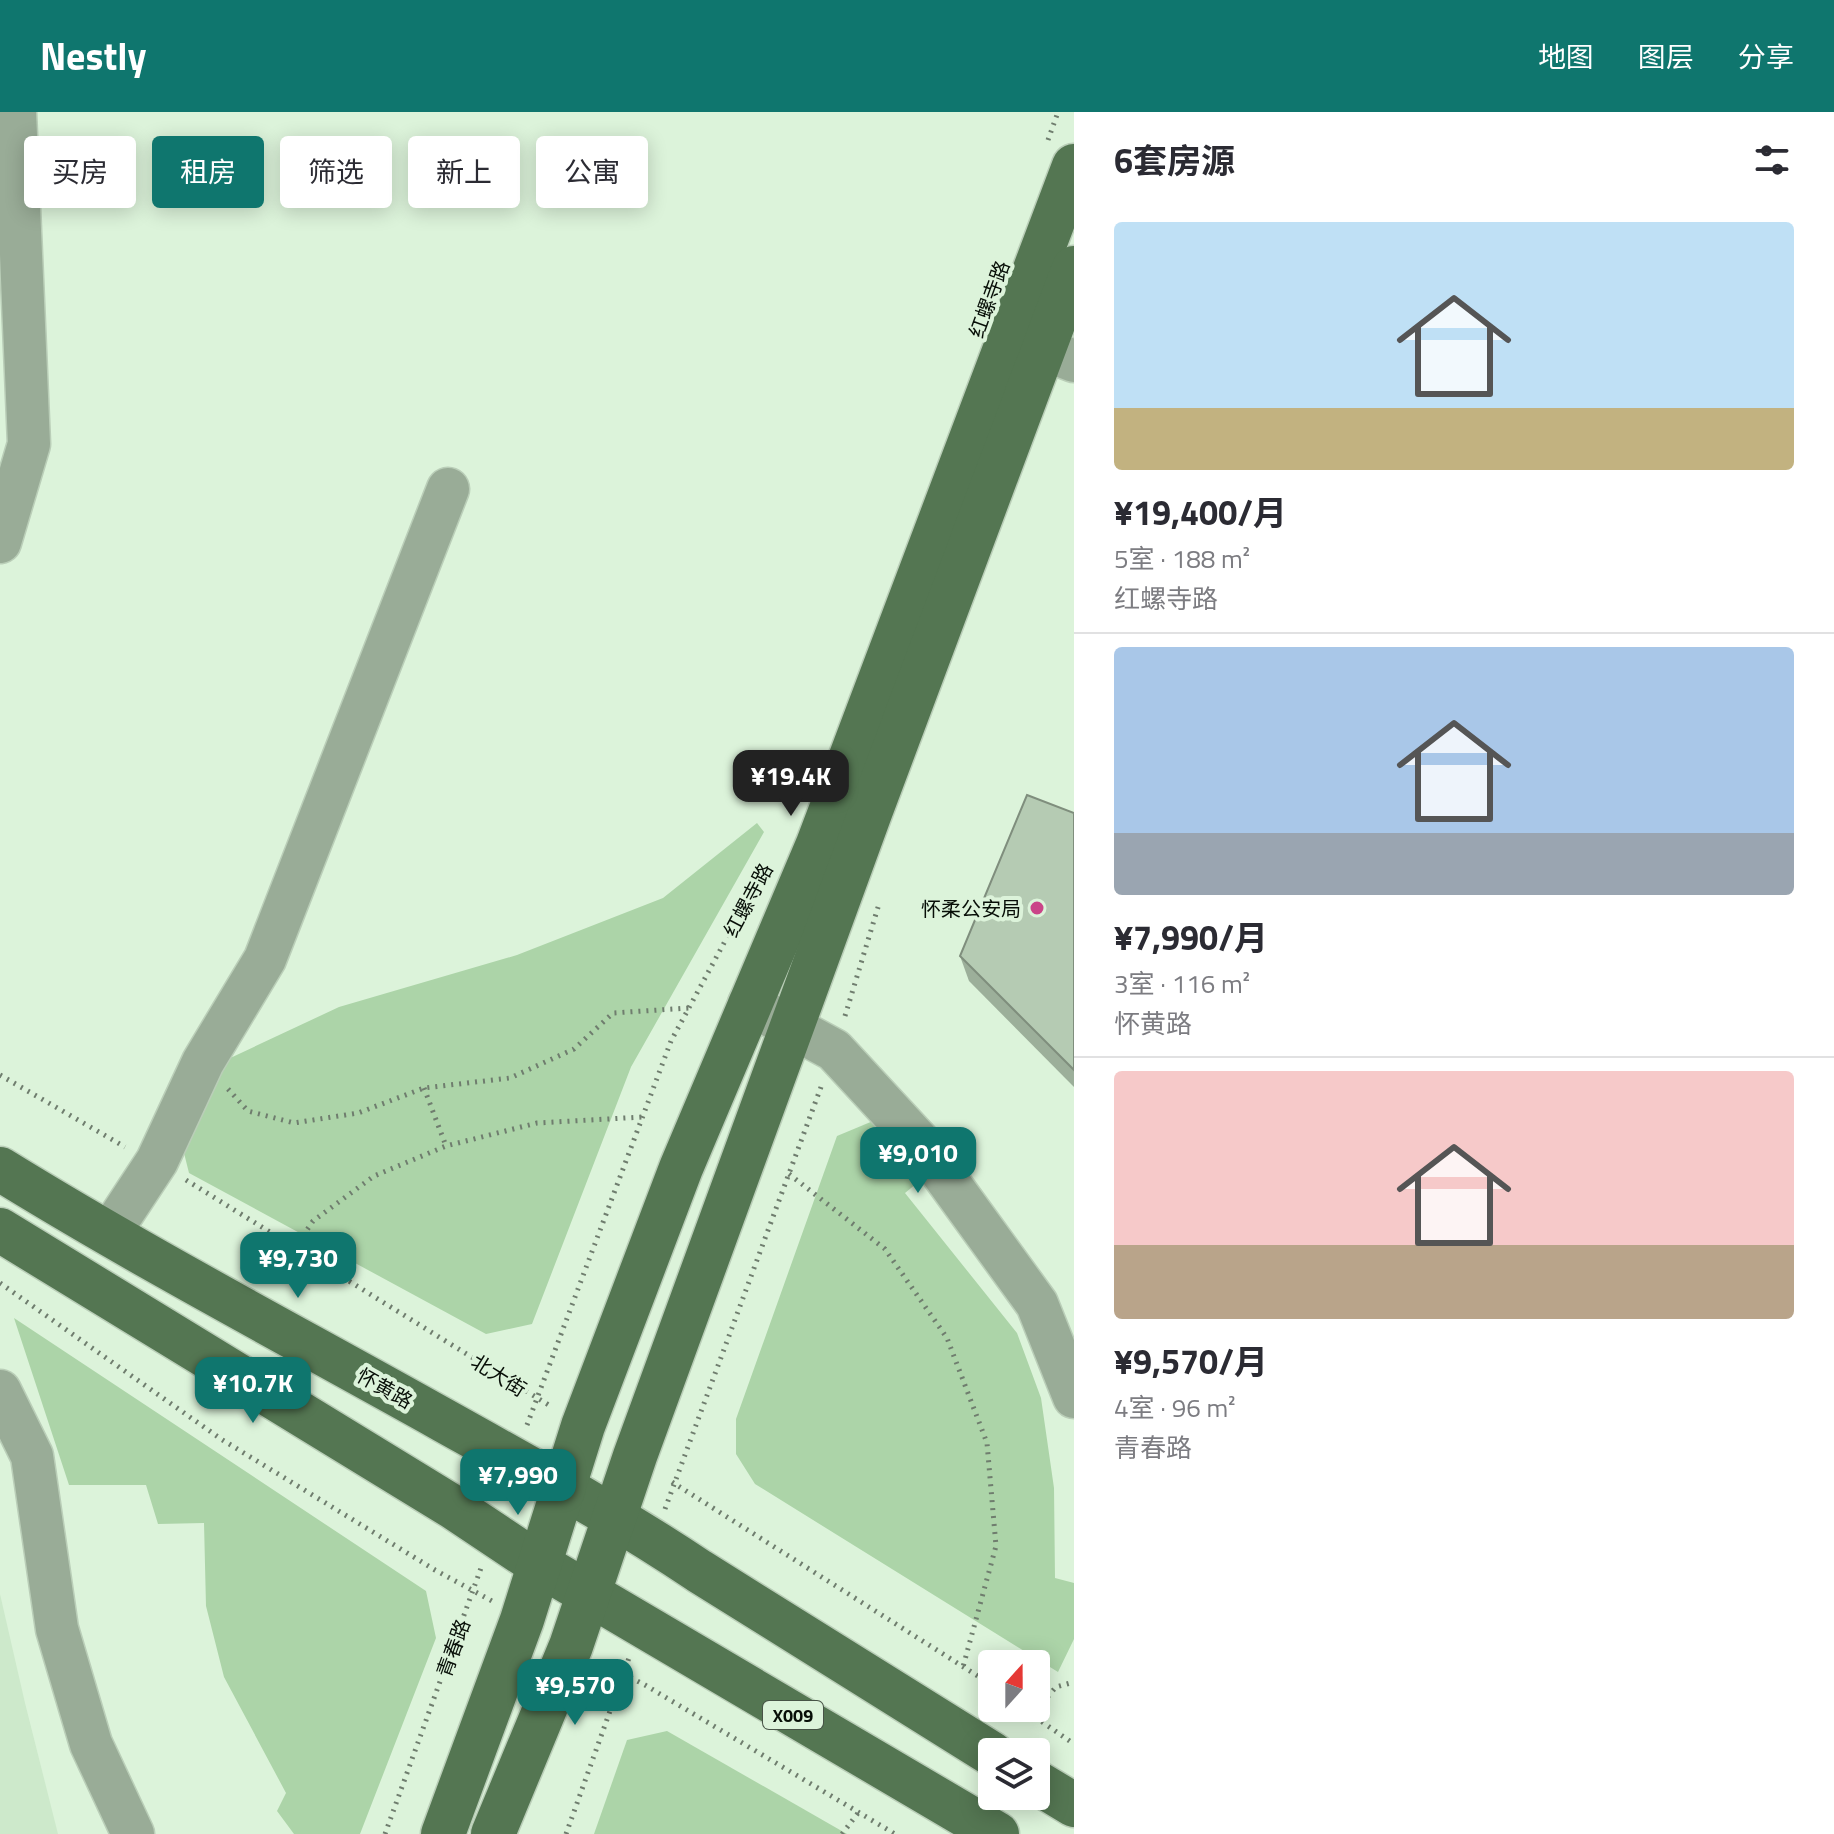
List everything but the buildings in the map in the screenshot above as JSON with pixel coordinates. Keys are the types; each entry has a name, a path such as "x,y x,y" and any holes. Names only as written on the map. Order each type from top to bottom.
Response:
{"main road":[{"name":"红螺寺路","path":"562,1488 681,1168 749,1004 1042,349 1061,153"},
{"name":"红螺寺路","path":"615,1519 635,1456 870,813 1074,268"},
{"name":"怀黄路","path":"0,1169 109,1234 562,1488"},
{"name":"X009","path":"0,1230 453,1507 638,1625 997,1834"},
{"path":"443,1834 522,1620 562,1488 654,1541 978,1745"},
{"path":"493,1834 571,1646 615,1519"},
{"path":"1050,1790 1074,1805"}],"street":[{"path":"0,542 29,444 15,112"},
{"path":"109,1234 157,1161 203,1062 265,959 448,489"},
{"path":"749,1004 834,1050 921,1144 1037,1304 1074,1397"},
{"path":"0,1391 32,1456 57,1629 91,1744 133,1834"}],"path":[{"path":"1058,112 1061,153"},
{"name":"红螺寺路","path":"516,1460 536,1398 671,1041 769,860"},
{"path":"654,1541 834,1050 881,899"},
{"path":"203,1062 248,1111 294,1123 358,1113 424,1088 510,1078 574,1049 613,1013 689,1008"},
{"name":"北大街","path":"0,1075 129,1150 157,1161 583,1426"},
{"path":"424,1088 446,1146"},
{"path":"294,1249 313,1221 374,1176 446,1146 537,1123 643,1117"},
{"path":"789,1174 885,1249 947,1338 987,1443 996,1546 963,1667"},
{"path":"0,1283 221,1439 522,1620"},
{"path":"635,1456 978,1676"},
{"name":"青春路","path":"385,1834 492,1534"},
{"path":"566,1834 625,1675 638,1625"},
{"path":"571,1646 645,1685 895,1834"},
{"path":"1050,1694 1056,1687 1074,1682"},
{"path":"1042,1722 1074,1744"},
{"path":"842,1834 858,1812"}],"shaded area":[{"path":"757,823 764,832 631,1067 532,1324 486,1334 189,1173 182,1145 226,1060 339,1007 517,955 663,898"},
{"path":"873,1121 928,1174 905,1193 1017,1333 1041,1398 1054,1488 1055,1578 1074,1583 1074,1639 1058,1672 1050,1667 1050,1650 1023,1650 755,1484 736,1454 736,1419 837,1136"},
{"path":"14,1318 426,1591 436,1638 360,1834 294,1834 277,1811 286,1793 224,1677 206,1606 204,1523 158,1524 146,1485 69,1485"},
{"path":"0,1594 25,1703 58,1834 0,1834"},
{"path":"667,1731 847,1834 594,1834 627,1740"}],"place":[{"name":"怀柔公安局","path":"1037,908"}]}
